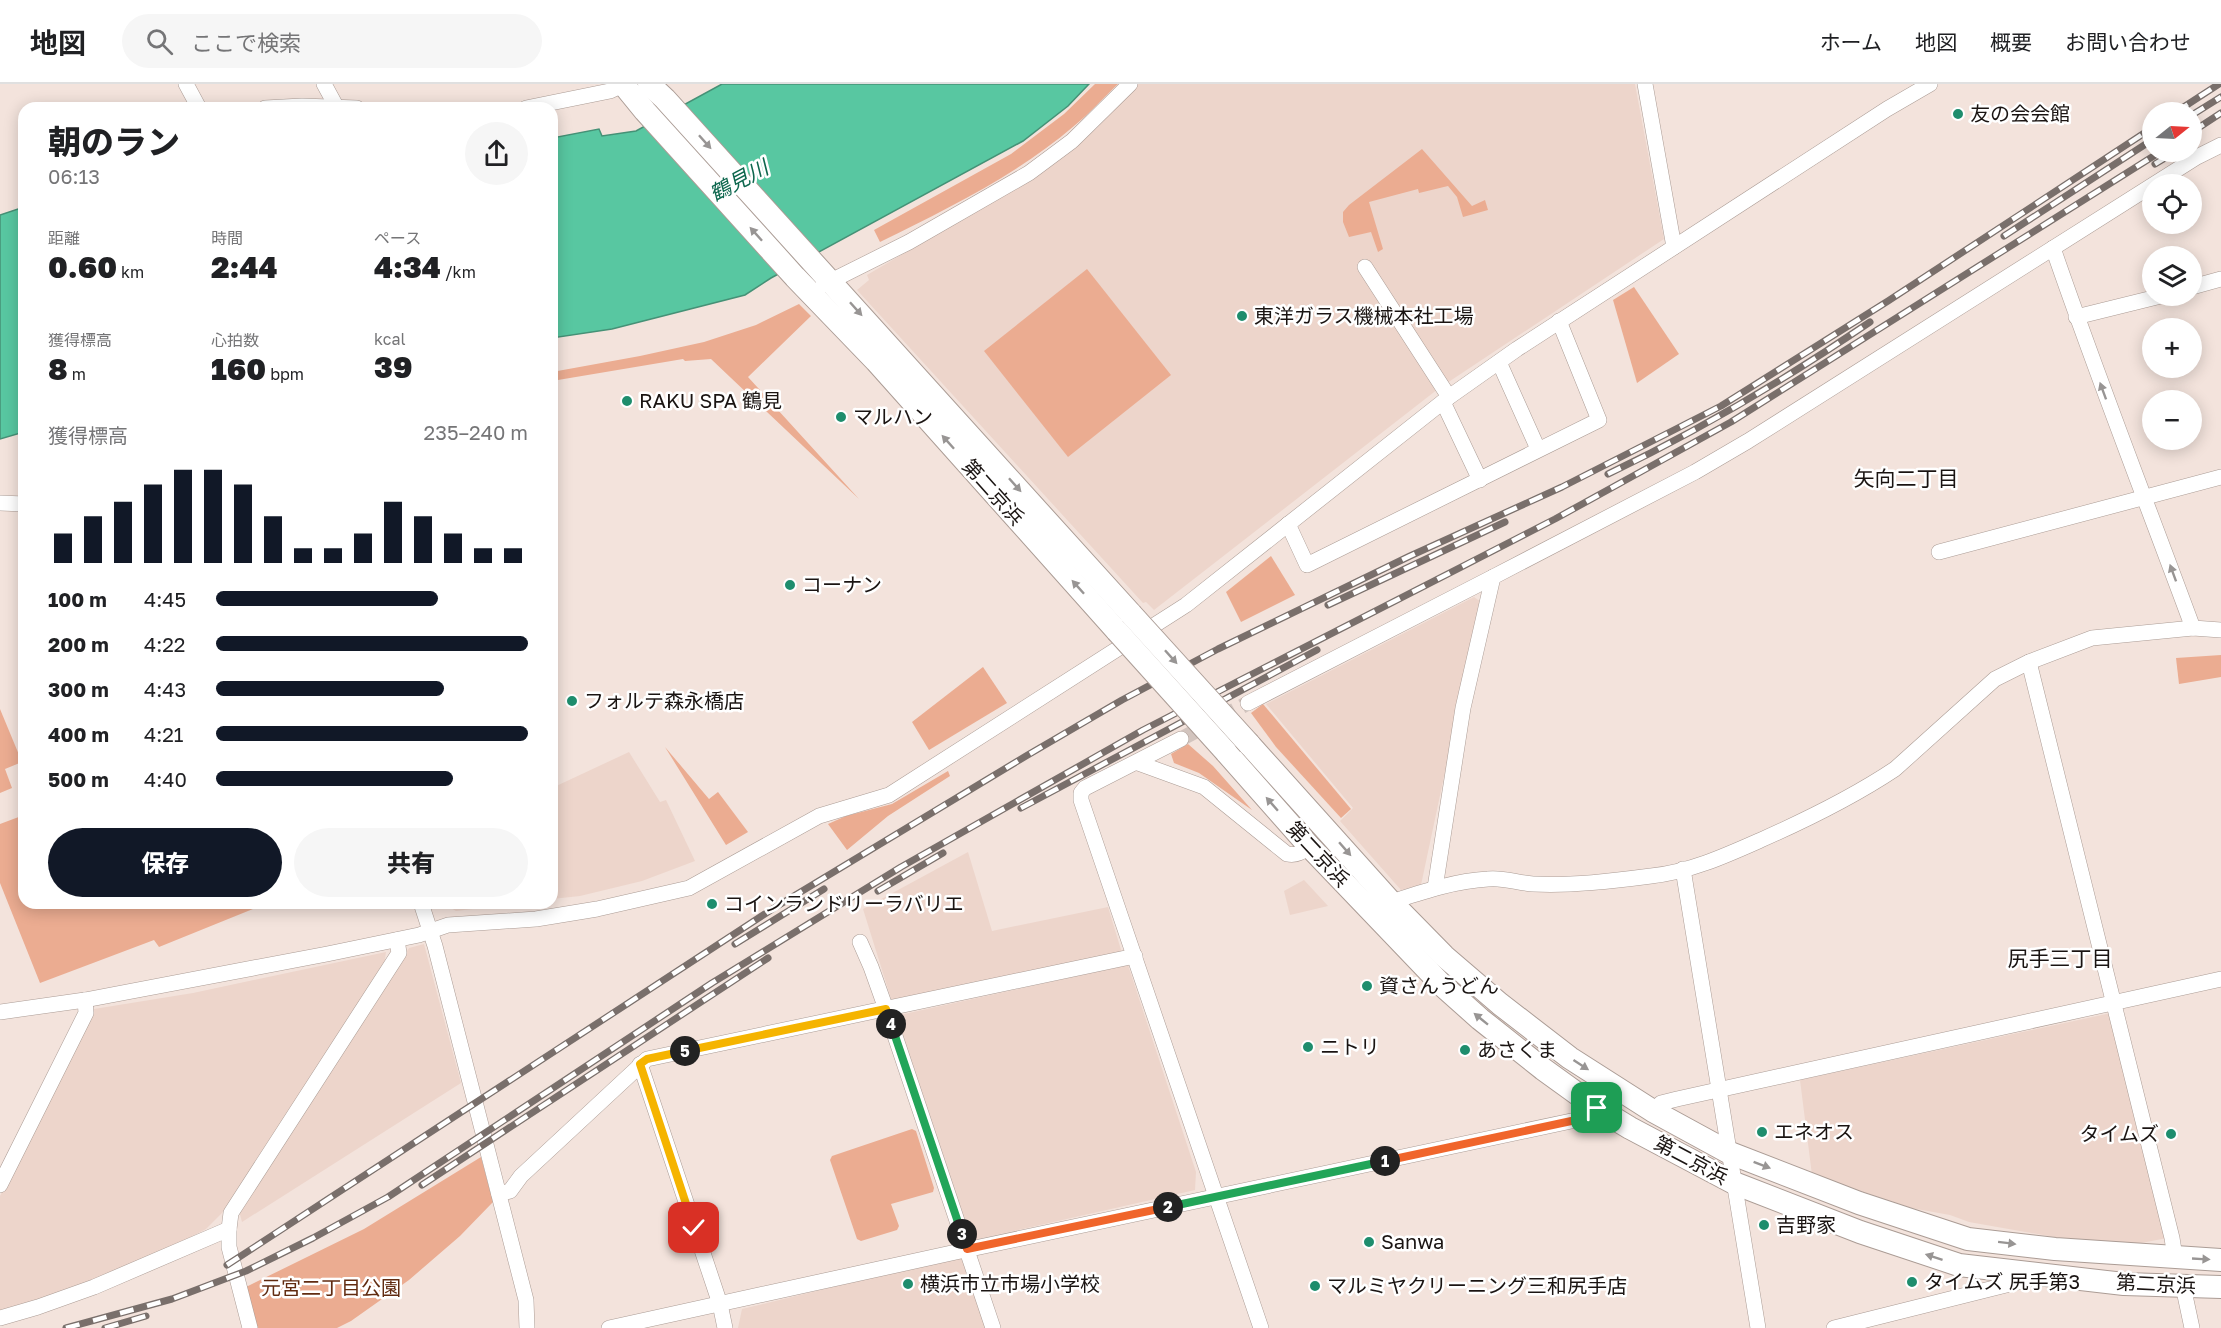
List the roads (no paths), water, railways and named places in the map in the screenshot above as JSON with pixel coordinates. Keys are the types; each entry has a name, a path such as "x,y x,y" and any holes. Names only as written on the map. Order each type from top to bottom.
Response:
{"highway":[{"name":"第二京浜","path":"624,84 650,117 802,285 1124,622 1249,744 1391,902 1444,956 1500,1004 1570,1058 1653,1111 1730,1153 1859,1203 1968,1239 2055,1249 2221,1260"},
{"name":"第二京浜","path":"657,92 824,273 1124,622 1226,752 1310,846 1443,986 1480,1019 1597,1108 1630,1128 1734,1183 1860,1232 1959,1265 2124,1284 2221,1287"}],"street":[{"path":"186,84 196,102"},
{"path":"324,84 334,102"},
{"path":"556,102 610,91 624,84"},
{"path":"802,285 824,273 909,242 1029,173 1072,141 1130,84"},
{"path":"1645,84 1674,247"},
{"path":"0,1012 86,1000 397,940 448,925 536,919 597,909 689,888 819,816 889,795 1186,605 1446,400 1559,321 1887,109 1930,84"},
{"path":"1248,703 1695,472 1748,441 2197,157 2221,145"},
{"path":"2053,248 2123,445 2145,497 2193,628"},
{"path":"1365,267 1446,400 1480,480"},
{"path":"2202,284 2221,279"},
{"path":"2076,317 2142,301"},
{"path":"1288,524 1307,565 1599,420 1559,321"},
{"path":"1499,362 1538,449"},
{"path":"1939,552 2221,477"},
{"path":"0,503 18,504"},
{"path":"1435,888 1463,708 1493,578"},
{"path":"1391,902 1435,888 1490,878 1534,884 1653,876 1722,857 1808,819 1877,781 1895,769 1995,679 2029,662 2092,638 2193,628 2221,630"},
{"path":"2029,662 2175,1257"},
{"path":"1181,738 1138,763 1085,788 1081,794 1081,800 1261,1328"},
{"path":"1138,763 1204,787 1287,854 1300,854 1310,846"},
{"path":"1683,869 1758,1328"},
{"path":"423,909 526,1300 527,1328"},
{"path":"250,1328 229,1247 231,1213 399,953 397,940"},
{"path":"860,942 872,967 993,1328"},
{"path":"499,1194 510,1191 521,1176 647,1059 1135,956"},
{"path":"1653,1111 1661,1103 2221,979"},
{"path":"0,1185 86,1013 86,1000"},
{"path":"640,1064 720,1304 725,1328"},
{"path":"609,1328 967,1249 1590,1117 1597,1108"},
{"path":"0,1318 94,1287 229,1229"},
{"path":"1834,1328 2043,1275"},
{"path":"2183,1286 2192,1328"}],"water":[{"name":"鶴見川","path":"722,84 1089,84 1068,106 1023,141 771,278 745,295 612,329 558,337 558,137 599,129 602,136 636,131"},
{"path":"18,209 18,434 0,439 0,215"}],"tunnel":[{"path":"1181,739 1248,703"}],"railway":[{"path":"2191,102 2219,84"},
{"path":"2202,109 2221,97"},
{"path":"2202,125 2221,113"},
{"path":"227,1265 774,908 1026,756 1122,700 1218,649 1410,556 1562,487 1721,406 1888,301 2142,135"},
{"path":"2004,236 2142,146"},
{"path":"66,1328 172,1299 246,1271 388,1197 712,983 901,867 1143,730 1555,519 1731,422 2144,162"},
{"path":"1608,474 1742,403 1807,364 1870,322"},
{"path":"1328,605 1505,522"},
{"path":"1021,808 1317,650"},
{"path":"878,891 943,853"},
{"path":"735,944 824,889"},
{"path":"422,1185 768,958"},
{"path":"105,1328 146,1316"}],"place":[{"name":"友の会会館","path":"1958,114"},
{"name":"東洋ガラス機械本社工場","path":"1242,316"},
{"name":"RAKU SPA 鶴見","path":"627,401"},
{"name":"マルハン","path":"841,417"},
{"name":"コーナン","path":"790,585"},
{"name":"フォルテ森永橋店","path":"572,701"},
{"name":"コインランドリーラバリエ","path":"712,904"},
{"name":"資さんうどん","path":"1367,986"},
{"name":"ニトリ","path":"1308,1047"},
{"name":"あさくま","path":"1465,1050"},
{"name":"エネオス","path":"1762,1132"},
{"name":"タイムズ","path":"2171,1134"},
{"name":"吉野家","path":"1764,1225"},
{"name":"Sanwa","path":"1369,1242"},
{"name":"タイムズ 尻手第3","path":"1912,1282"},
{"name":"横浜市立市場小学校","path":"908,1284"},
{"name":"マルミヤクリーニング三和尻手店","path":"1315,1286"}],"district":[{"name":"矢向二丁目","path":"1906,479"},
{"name":"尻手三丁目","path":"2060,959"}],"park label":[{"name":"元宮二丁目公園","path":"331,1288"}]}
